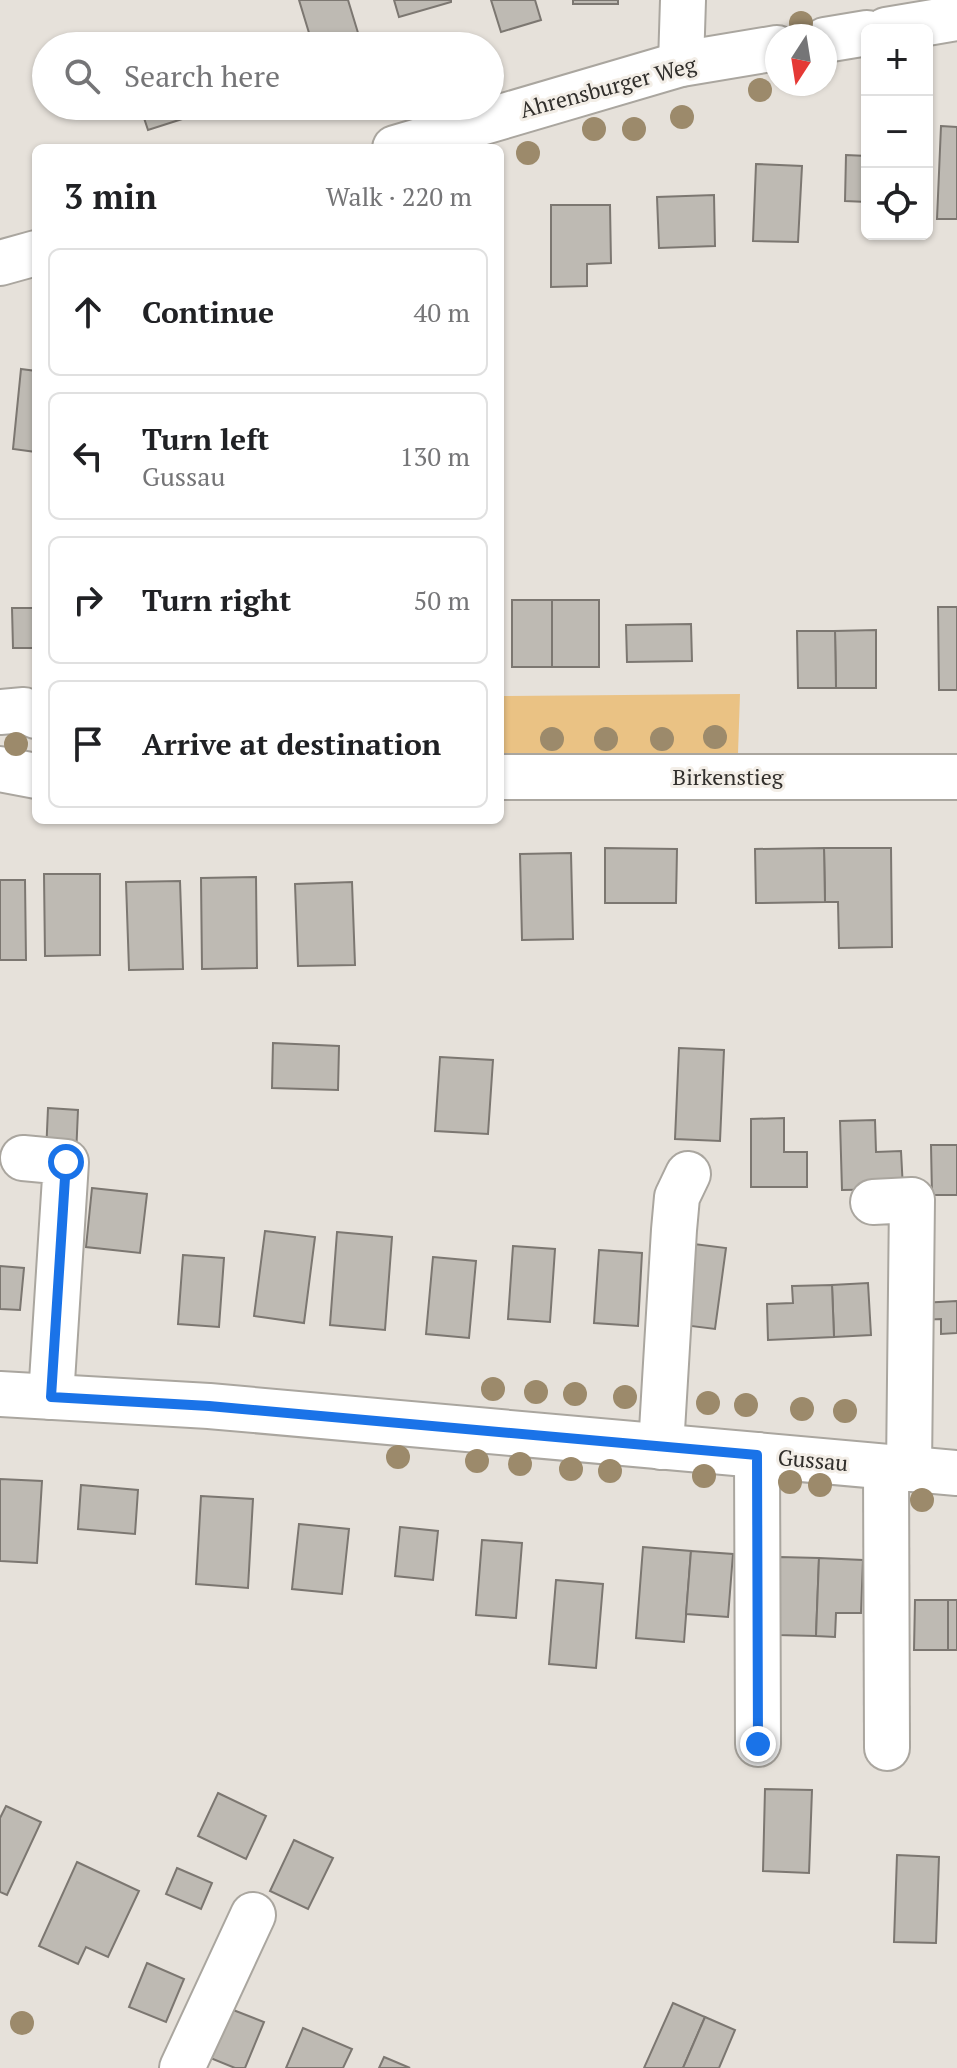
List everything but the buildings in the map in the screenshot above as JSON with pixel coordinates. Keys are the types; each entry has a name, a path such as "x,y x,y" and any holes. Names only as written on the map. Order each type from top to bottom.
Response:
{"street":[{"path":"681,64 683,0"},
{"path":"922,24 957,18"},
{"path":"837,38 861,34"},
{"name":"Ahrensburger Weg","path":"504,116 681,64 765,50"},
{"name":"Ahrensburger Weg","path":"409,144 490,120"},
{"path":"0,263 32,254"},
{"path":"0,712 24,710 32,714"},
{"path":"0,769 32,775"},
{"name":"Birkenstieg","path":"504,777 957,777"},
{"path":"23,1158 66,1162 51,1397"},
{"path":"661,1447 677,1197 688,1174"},
{"path":"873,1202 912,1200 897,1468 887,1748"},
{"name":"Gussau","path":"0,1394 209,1406 957,1473"},
{"path":"757,1455 758,1744"},
{"path":"182,2068 253,1915"}],"shaded area":[{"path":"740,694 738,753 504,755 504,696"}],"route":[{"path":"66,1162 51,1397 209,1406 757,1455 758,1744"}]}
